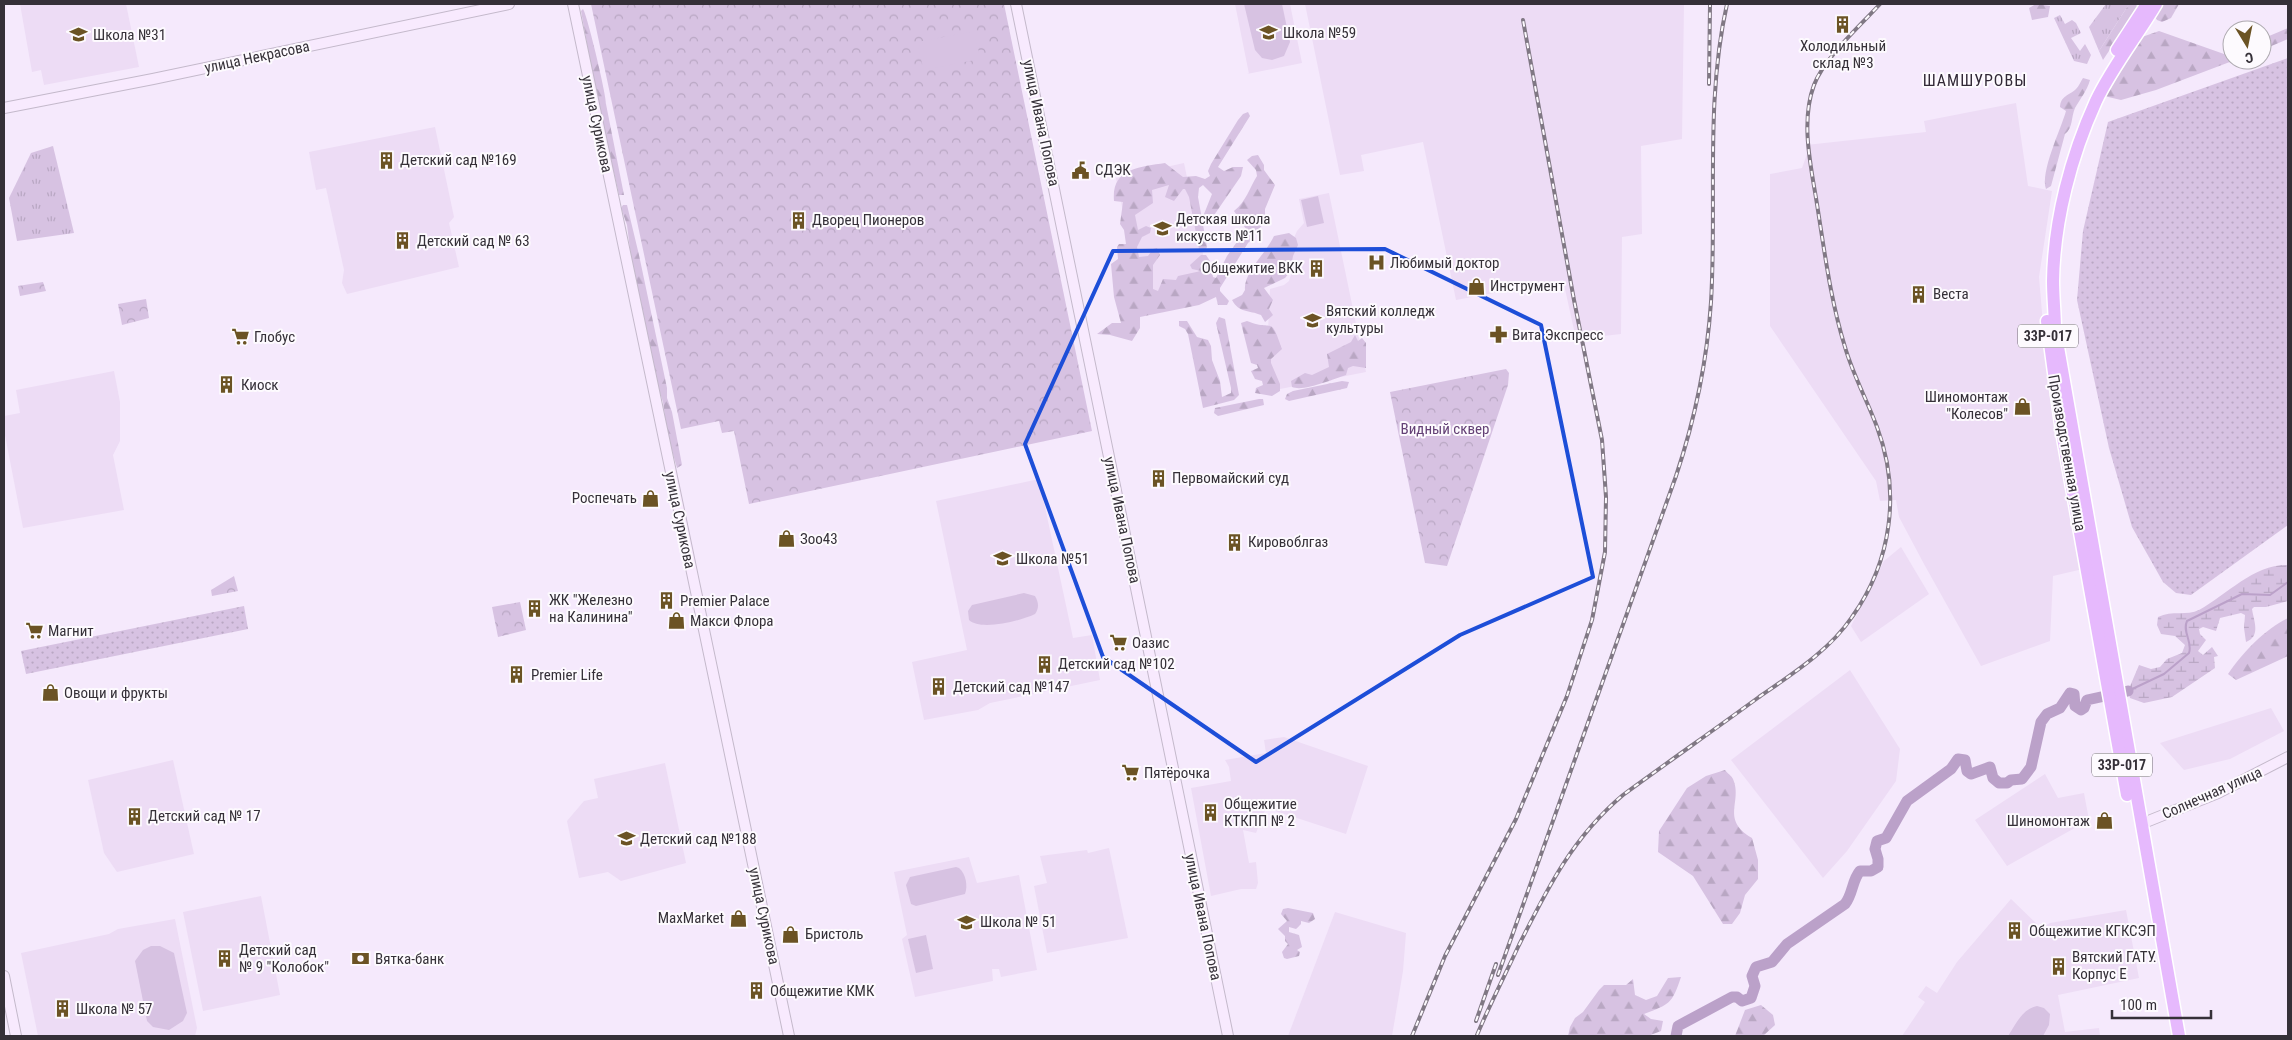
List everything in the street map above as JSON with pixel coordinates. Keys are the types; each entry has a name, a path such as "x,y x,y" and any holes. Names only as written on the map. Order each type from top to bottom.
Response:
{"highway":[{"name":"Производственная улица","path":"2146,4 2099,82 2083,113 2058,191 2046,260 2045,296 2049,350 2153,914"},
{"name":"Производственная улица","path":"2112,685 2056,330 2053,281 2057,236 2066,189 2077,149 2100,95 2156,4"},
{"path":"2153,914 2172,1036"},
{"path":"2153,914 2179,1036"}],"street":[{"name":"улица Некрасова","path":"4,108 153,79 509,4"},
{"name":"улица Сурикова","path":"573,4 789,1036"},
{"name":"улица Ивана Попова","path":"1016,4 1228,1036"},
{"name":"Солнечная улица","path":"2137,825 2218,793 2288,757"},
{"path":"4,976 16,1036"}],"highlighted area":[{"path":"1385,249 1541,325 1593,577 1460,635 1256,762 1103,657 1025,444 1113,251"}],"shaded area":[{"name":"Школа №31","path":"20,4 126,4 139,67 44,85 41,70 32,72"},
{"name":"Школа №59","path":"1235,4 1290,4 1302,63 1249,74"},
{"path":"1305,4 1684,4 1682,139 1641,146 1642,234 1622,237 1621,334 1576,339 1563,280 1456,300 1423,142 1361,155 1364,171 1340,175"},
{"path":"2016,103 2028,186 2052,191 2039,277 2046,360 2083,569 2053,576 2050,641 1981,666 1899,517 1896,500 1880,501 1876,481 1770,326 1770,174 1802,168 1807,154 1806,145 1926,132 1924,121"},
{"path":"435,127 454,217 449,223 459,267 347,294 342,283 344,270 326,188 316,190 309,152"},
{"name":"Детская школа искусств №11","path":"1184,163 1212,297 1144,312 1116,178"},
{"name":"Вятский колледж культуры","path":"1329,193 1366,372 1275,390 1267,351 1270,289 1284,285 1289,281 1293,268 1289,249 1297,231 1304,223 1299,199"},
{"path":"114,371 120,402 120,441 113,455 124,510 23,528 4,430 4,416 20,413 16,390"},
{"path":"1039,479 1073,638 1092,635 1100,680 990,703 978,710 924,720 912,662 967,650 936,501"},
{"path":"1901,547 1929,594 1861,642 1851,626 1884,561"},
{"path":"1850,670 1900,749 1896,781 1847,851 1823,878 1731,760"},
{"path":"2271,708 2284,731 2230,759 2184,770 2160,743"},
{"path":"1284,737 1368,766 1346,834 1266,808 1256,833 1243,830 1249,863 1256,862 1258,883 1256,889 1241,889 1211,896 1191,788 1231,781 1229,767 1225,760 1266,753 1264,740"},
{"path":"173,760 194,854 117,872 104,853 88,780"},
{"name":"Детский сад №188","path":"665,763 686,863 621,881 608,872 579,878 567,821 584,801 598,798 594,779"},
{"path":"2045,774 2058,798 2084,793 2089,820 2007,866 1975,820"},
{"path":"1109,848 1128,938 1047,953 1034,886 1047,883 1040,856 1087,850 1088,853"},
{"name":"Школа № 51","path":"969,857 977,883 1019,875 1037,970 1001,977 999,969 992,969 993,981 915,997 902,939 907,935 894,872"},
{"path":"261,896 280,995 203,1011 183,912"},
{"path":"2011,899 2041,928 2050,923 2126,910 2139,978 2058,995 2065,1032 2099,1028 2100,1036 1902,1036 1925,1002 1918,997 1926,986 1937,993 1957,962"},
{"path":"1335,912 1406,933 1403,971 1392,1036 1288,1036"},
{"path":"175,919 197,1028 195,1036 38,1036 21,953 109,934 118,929"}],"green space":[{"path":"591,4 1004,4 1092,431 749,504 734,431 722,433 719,421 681,429"},
{"path":"1244,4 1282,4 1290,42 1284,56 1272,60 1262,58 1255,50"},
{"path":"2036,4 2050,6 2048,17 2032,20 2029,8"},
{"path":"2106,4 2129,4 2099,51 2089,27"},
{"path":"2129,4 2135,4 2138,7 2103,60 2099,51"},
{"path":"2164,4 2179,4 2171,18 2162,22 2155,17"},
{"path":"583,9 600,72 624,195 619,195 604,128 596,106 596,93 581,11"},
{"path":"2060,15 2065,24 2072,20 2076,23 2081,33 2071,38 2080,51 2085,44 2091,55 2087,64 2074,61 2054,18"},
{"path":"2288,28 2288,39 2272,46 2272,35"},
{"path":"2159,31 2222,53 2222,65 2156,90 2121,100 2104,96 2142,37"},
{"path":"970,32 975,36 979,52 975,60 929,69 923,67 918,48 922,41"},
{"path":"2288,58 2288,525 2191,595 2176,593 2163,582 2132,527 2109,448 2077,300 2083,231 2108,122 2254,70 2272,70 2272,64"},
{"path":"2083,78 2090,80 2089,84 2075,108 2071,126 2065,134 2051,186 2046,189 2045,182 2048,162 2066,111 2060,107 2062,100 2077,88"},
{"path":"1248,112 1250,116 1218,167 1224,171 1233,167 1243,167 1241,176 1208,224 1205,222 1204,214 1212,194 1203,185 1199,188 1198,197 1206,249 1199,249 1189,197 1185,189 1174,201 1165,197 1169,185 1152,190 1153,203 1135,215 1138,230 1146,226 1151,228 1150,233 1142,237 1137,247 1139,257 1148,256 1153,249 1157,248 1160,255 1153,265 1153,289 1158,291 1163,279 1176,280 1178,276 1201,271 1192,269 1190,265 1201,255 1206,255 1210,261 1213,277 1216,278 1227,256 1246,229 1234,211 1245,199 1257,176 1256,170 1247,160 1252,156 1258,155 1264,165 1264,170 1275,185 1265,209 1265,223 1248,243 1220,288 1220,291 1229,301 1227,305 1218,305 1216,297 1199,305 1140,317 1140,328 1132,341 1110,335 1097,334 1112,323 1121,323 1114,297 1111,264 1118,259 1117,247 1119,244 1126,244 1124,230 1120,224 1123,202 1114,201 1114,190 1117,182 1129,171 1165,163 1183,177 1196,176 1205,179 1210,176 1208,171 1211,164 1238,120 1243,114"},
{"path":"53,146 74,233 17,241 9,198 31,153"},
{"path":"1318,196 1324,223 1307,227 1301,200"},
{"path":"623,205 627,205 639,255 667,388 667,398 672,412 682,465 677,468 667,433 663,402 656,381 633,273 627,225 621,208"},
{"path":"1289,233 1296,238 1298,245 1293,256 1290,272 1285,278 1264,288 1273,300 1269,309 1273,315 1265,322 1261,315 1241,309 1232,300 1242,295 1251,270 1274,236"},
{"path":"43,282 46,291 20,296 18,286"},
{"path":"146,299 149,318 122,325 118,304"},
{"path":"1219,317 1225,319 1239,395 1234,400 1203,408 1188,334 1185,329 1179,326 1179,321 1187,321 1197,337 1208,340 1211,346 1212,360 1220,381 1222,397 1231,393 1231,388 1216,323"},
{"path":"1247,321 1273,328 1282,349 1271,359 1280,384 1280,391 1272,396 1255,393 1256,388 1263,385 1262,381 1255,379 1251,371 1258,368 1257,365 1251,363 1241,323"},
{"path":"1355,335 1358,341 1362,338 1366,343 1366,368 1353,366 1348,368 1346,375 1326,382 1304,388 1292,387 1291,381 1305,373 1312,375 1329,367 1327,354 1351,342"},
{"name":"Видный сквер","path":"1506,369 1509,373 1508,385 1447,566 1425,563 1390,392"},
{"path":"1342,381 1349,382 1347,388 1289,401 1285,399 1287,394 1293,391"},
{"path":"1263,399 1264,405 1218,416 1214,413 1215,408"},
{"path":"2288,565 2288,601 2266,607 2254,607 2252,609 2255,632 2251,639 2246,642 2245,615 2241,613 2220,618 2216,631 2203,627 2199,629 2200,634 2206,640 2198,651 2203,655 2212,647 2218,656 2214,657 2215,668 2172,697 2144,703 2130,698 2128,691 2139,665 2151,669 2160,667 2167,659 2182,653 2185,645 2175,636 2161,634 2157,625 2158,617 2199,610 2242,581 2264,569"},
{"path":"234,576 238,591 212,596 211,590"},
{"path":"1024,593 1035,596 1038,605 1035,614 1011,622 991,625 982,625 969,620 968,611 972,605"},
{"path":"520,602 526,630 498,637 492,607"},
{"path":"244,606 248,629 26,674 21,651"},
{"path":"2288,618 2288,656 2236,680 2228,674 2255,642 2271,628"},
{"path":"1725,770 1732,778 1735,787 1734,810 1737,824 1742,831 1752,838 1758,860 1758,879 1745,895 1740,913 1732,924 1723,924 1693,876 1658,852 1659,831 1687,788 1706,776"},
{"path":"956,867 959,868 965,877 965,894 916,906 911,904 906,885 910,877"},
{"path":"1288,908 1313,913 1315,919 1309,923 1301,921 1301,924 1296,929 1289,927 1289,932 1299,935 1302,947 1297,950 1300,952 1299,956 1287,959 1284,958 1282,952 1288,944 1285,941 1285,936 1278,929 1287,921 1281,914 1283,909"},
{"path":"926,935 933,969 916,973 908,939"},
{"path":"151,946 160,946 174,953 187,1013 183,1021 169,1030 153,1027 147,1021 135,961 143,950"},
{"path":"1681,977 1675,993 1669,1002 1644,1014 1651,1019 1663,1021 1661,1031 1648,1036 1568,1036 1575,1018 1583,1012 1604,985 1626,985 1633,979 1635,995 1646,1000 1657,996 1668,978"},
{"path":"1761,1005 1773,1015 1775,1025 1763,1036 1735,1036 1745,1010"},
{"path":"2037,1006 2044,1008 2050,1014 2049,1025 2043,1036 2008,1036 2023,1014"}],"waterway":[{"path":"2128,691 2164,674 2189,653 2187,621 2242,594 2270,595 2288,582"},
{"path":"1676,1036 1678,1026 1732,997 1737,997 1742,1001 1751,998 1755,986 1752,976 1756,967 1772,962 1787,944 1845,904 1860,871 1871,871 1878,867 1875,849 1877,841 1886,838 1907,801 1951,769 1958,759 1965,760 1967,771 1971,774 1990,767 1993,778 1999,783 2022,779 2031,767 2041,722 2047,714 2060,708 2070,693 2074,694 2075,706 2081,710 2084,708 2087,700 2128,691"}],"railway":[{"path":"1709,84 1710,4"},
{"path":"1498,975 1676,476 1694,412 1707,346 1711,302 1714,115 1720,41 1727,4"},
{"path":"1477,1035 1540,903 1563,864 1590,828 1623,795 1797,671 1821,651 1852,617 1866,595 1876,573 1884,549 1888,525 1889,476 1877,427 1848,357 1835,310 1811,170 1807,127 1810,98 1819,75 1834,53 1880,4"},
{"path":"1412,1036 1445,956 1516,819 1567,696 1592,620 1605,552 1606,497 1602,440 1574,300 1523,20"},
{"path":"1476,1021 1496,964"}],"place":[{"name":"Холодильный склад №3","path":"1843,25"},
{"name":"Школа №59","path":"1269,33"},
{"name":"Школа №31","path":"79,35"},
{"name":"Детский сад №169","path":"386,160"},
{"name":"СДЭК","path":"1081,170"},
{"name":"Дворец Пионеров","path":"798,220"},
{"name":"Детская школа искусств №11","path":"1162,228"},
{"name":"Детский сад № 63","path":"403,241"},
{"name":"Любимый доктор","path":"1376,263"},
{"name":"Общежитие ВКК","path":"1317,268"},
{"name":"Инструмент","path":"1476,286"},
{"name":"Веста","path":"1919,294"},
{"name":"Вятский колледж культуры","path":"1312,320"},
{"name":"Вита Экспресс","path":"1498,335"},
{"name":"Глобус","path":"240,337"},
{"name":"Киоск","path":"227,385"},
{"name":"Шиномонтаж \"Колесов\"","path":"2022,406"},
{"name":"Первомайский суд","path":"1158,478"},
{"name":"Роспечать","path":"651,498"},
{"name":"Зоо43","path":"786,539"},
{"name":"Кировоблгаз","path":"1234,542"},
{"name":"Школа №51","path":"1002,559"},
{"name":"Premier Palace","path":"666,601"},
{"name":"ЖК \"Железно на Калинина\"","path":"535,609"},
{"name":"Макси Флора","path":"676,621"},
{"name":"Магнит","path":"34,631"},
{"name":"Оазис","path":"1118,643"},
{"name":"Детский сад №102","path":"1044,664"},
{"name":"Premier Life","path":"517,675"},
{"name":"Детский сад №147","path":"939,687"},
{"name":"Овощи и фрукты","path":"50,693"},
{"name":"Пятёрочка","path":"1130,773"},
{"name":"Общежитие КТКПП № 2","path":"1210,813"},
{"name":"Детский сад № 17","path":"134,816"},
{"name":"Шиномонтаж","path":"2104,821"},
{"name":"Детский сад №188","path":"626,839"},
{"name":"MaxMarket","path":"738,918"},
{"name":"Школа № 51","path":"966,922"},
{"name":"Общежитие КГКСЭП","path":"2015,931"},
{"name":"Бристоль","path":"791,934"},
{"name":"Детский сад № 9 \"Колобок\"","path":"225,959"},
{"name":"Вятка-банк","path":"361,959"},
{"name":"Вятский ГАТУ. Корпус Е","path":"2058,966"},
{"name":"Общежитие КМК","path":"756,991"},
{"name":"Школа № 57","path":"62,1009"}],"district":[{"name":"ШАМШУРОВЫ","path":"1975,80"}]}
